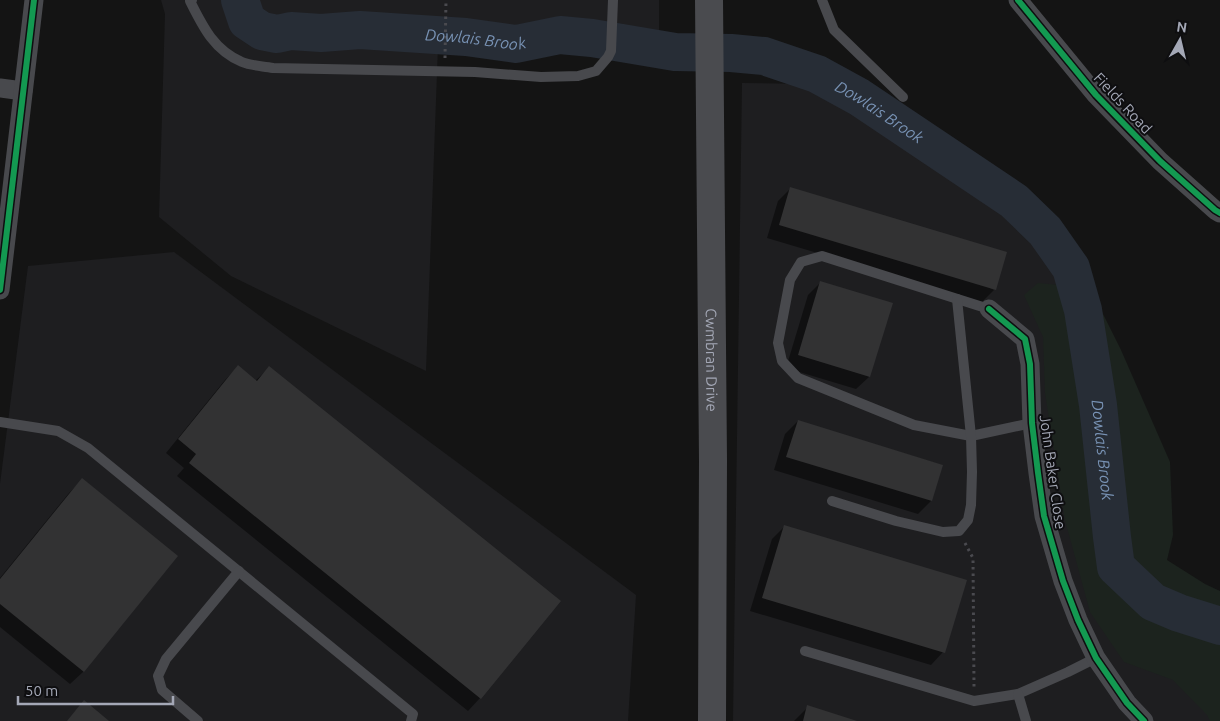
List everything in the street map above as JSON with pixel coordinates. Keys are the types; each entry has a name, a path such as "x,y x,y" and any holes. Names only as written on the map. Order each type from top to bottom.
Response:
{"main road":[{"name":"Cwmbran Drive","path":"709,9 713,450 712,721"}],"street":[{"path":"0,290 34,0"},
{"name":"Fields Road","path":"1018,0 1096,95 1160,161 1220,213"},
{"path":"0,88 23,92"},
{"name":"John Baker Close","path":"989,309 1025,339 1030,364 1032,423 1044,516 1063,581 1078,620 1096,658 1126,703 1144,721"}],"lane":[{"path":"191,0 204,28 215,42 228,54 244,63 273,68 475,72 541,77 578,76 596,71 611,51 612,0"},
{"path":"822,0 834,30 903,97"},
{"path":"989,309 822,256 801,262 790,280 778,343 782,361 798,378 914,425 971,436 1032,423"},
{"path":"832,500 896,521 943,532 959,531 968,520 971,436 957,299"},
{"path":"0,422 58,431 88,448 413,714 411,721"},
{"path":"198,721 162,690 158,676 166,659 239,571"},
{"path":"805,651 974,701 1018,694 1096,658"},
{"path":"1018,694 1026,721"}],"path":[{"path":"444,72 446,0"},
{"path":"959,531 973,558 974,701"}],"shaded area":[{"path":"161,0 659,0 659,38 438,46 426,371 231,276 159,217 165,14"},
{"path":"742,83 804,84 905,133 1019,197 1097,321 1105,441 1220,721 733,721"},
{"path":"174,252 636,595 628,721 0,721 0,484 28,266"},
{"path":"1038,283 1090,288 1121,350 1170,462 1173,535 1167,560 1205,584 1220,591 1220,721 1210,721 1207,715 1173,680 1124,662 1090,612 1065,520 1045,393 1043,337 1024,295"}],"building":[{"path":"790,187 1007,252 996,290 779,225"},
{"path":"820,281 893,303 870,377 798,355"},
{"path":"238,365 257,381 269,366 561,601 481,699 189,463 196,454 178,439"},
{"path":"798,420 943,465 932,501 786,457"},
{"path":"82,478 178,556 84,672 0,604 0,579"},
{"path":"784,525 967,580 945,653 762,598"},
{"path":"84,700 109,721 67,721"},
{"path":"807,705 857,721 803,721"}],"waterway":[{"name":"Dowlais Brook","path":"240,0 247,21 262,31 277,34 291,31 321,33 360,30 466,37 516,44 560,35 592,38 675,52 731,53 764,56 817,74 859,97 1014,201 1045,231 1071,268 1083,310 1098,405 1116,567 1153,602 1179,613 1220,626"}],"cycle path":[{"path":"0,290 34,0"},
{"path":"1018,0 1096,95 1160,161 1220,213"},
{"path":"989,309 1025,339 1030,364 1032,423 1044,516 1063,581 1078,620 1096,658 1127,703 1144,721"}]}
